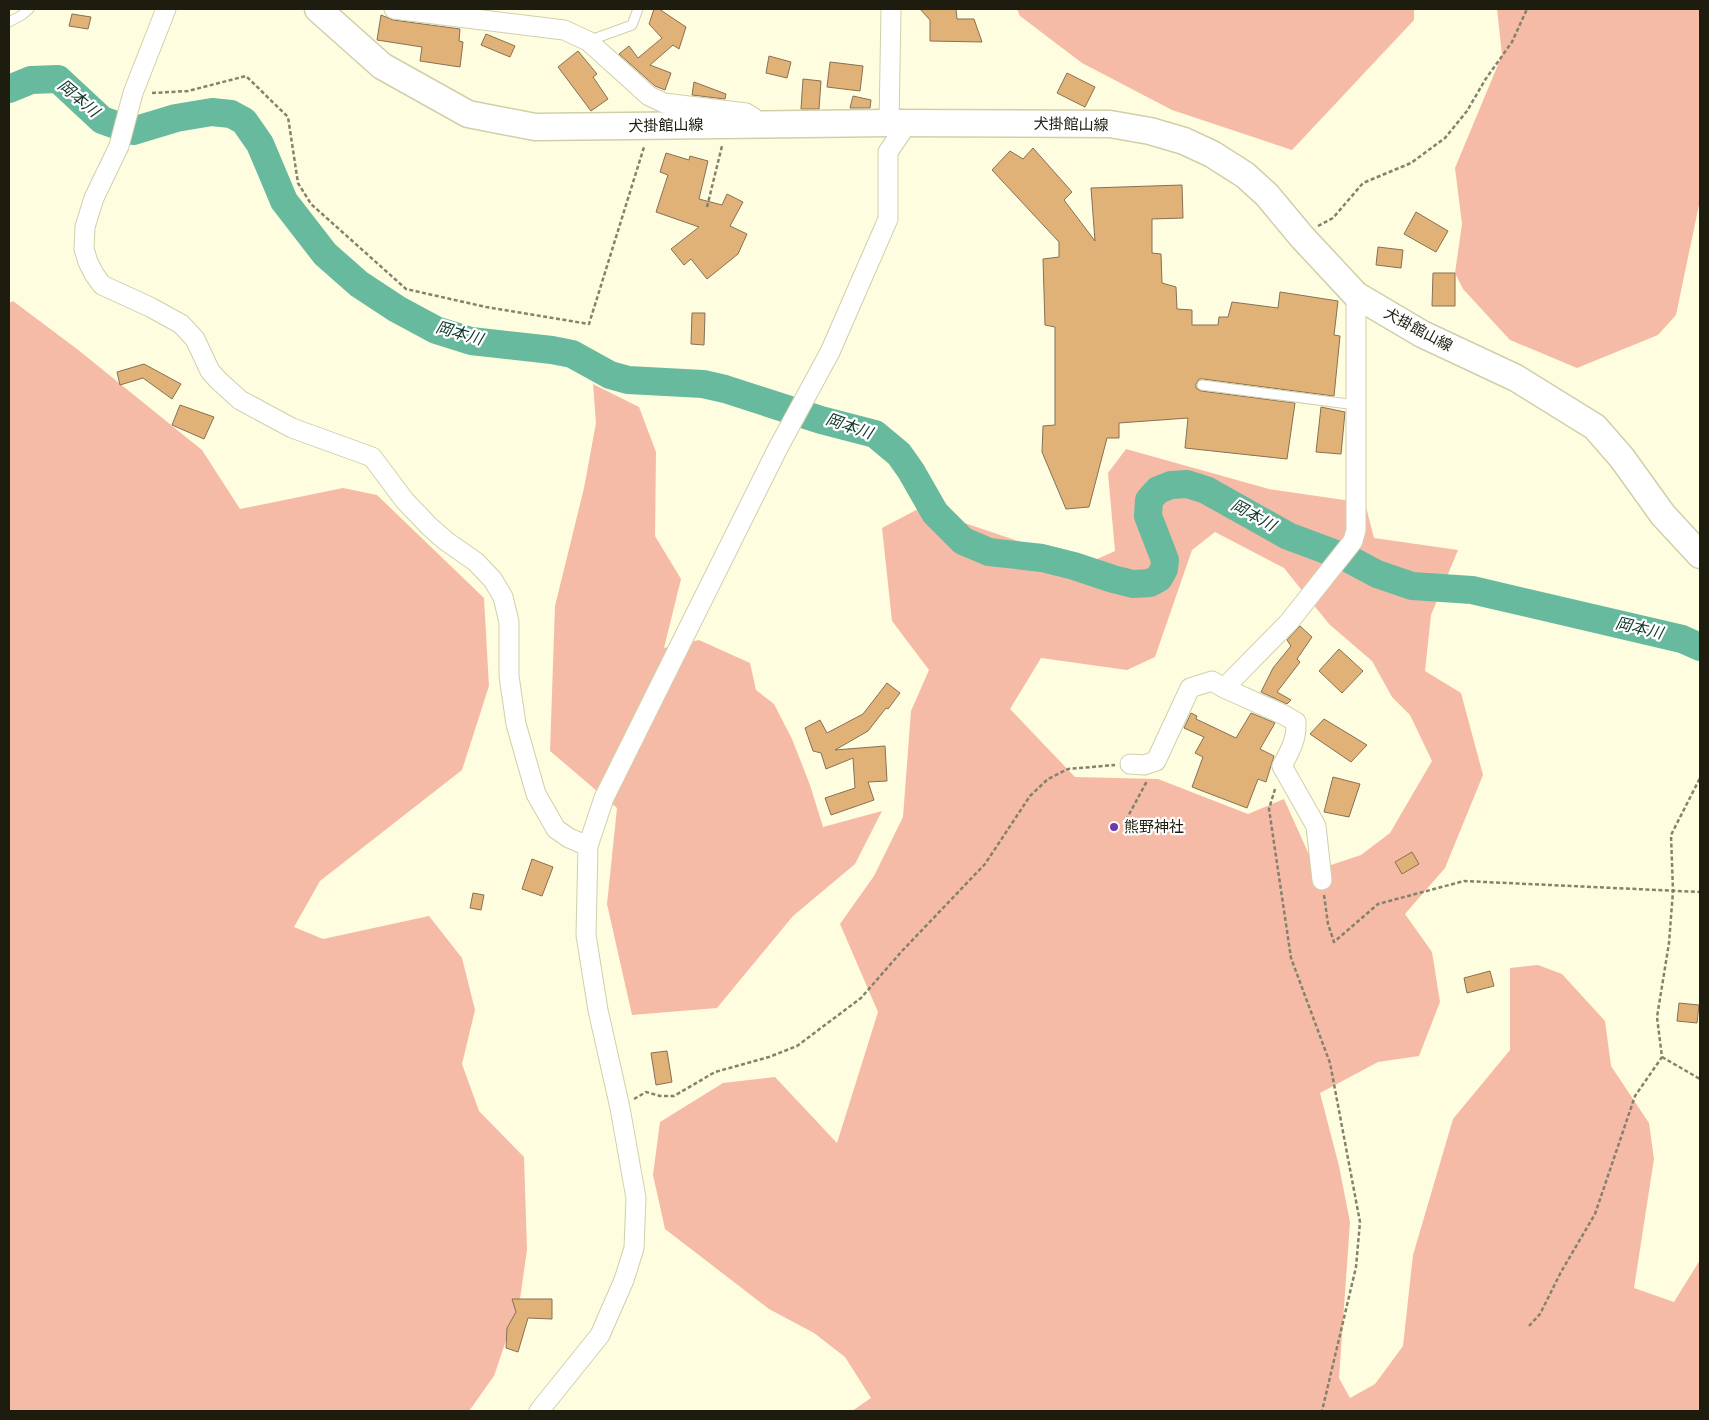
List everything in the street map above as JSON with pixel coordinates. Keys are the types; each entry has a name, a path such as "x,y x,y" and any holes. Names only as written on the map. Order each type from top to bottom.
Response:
{"main road":[{"name":"犬掛館山線","path":"318,9 382,66 468,114 535,127 767,124 1110,124 1150,131 1184,141 1212,154 1245,176 1267,195 1302,237 1356,295 1422,334 1516,378 1595,427 1622,458 1663,516 1700,555"}],"street":[{"path":"166,9 133,93 119,146 94,198 85,227 84,249 94,274 102,285 150,306 181,324 195,338 210,371 240,400 292,428 372,457 405,501 430,527 476,562 493,580 503,597 509,622 509,676 516,724 536,794 556,829 569,838 588,846"},
{"path":"394,9 564,30 588,41 649,96 664,103 746,114 767,124"},
{"path":"539,1411 600,1335 624,1280 634,1248 636,1198 620,1108 598,1010 586,935 588,846 604,798 778,448 830,352 888,219 891,9"},
{"path":"888,124 888,152"},
{"path":"1224,688 1289,622 1353,541 1356,530 1356,295"},
{"path":"1130,764 1144,765 1156,761 1190,688 1212,681 1296,722 1297,733 1293,746 1282,766 1316,826 1322,880"}],"lane":[{"path":"9,22 29,9"},
{"path":"588,41 632,26 638,9"},
{"path":"1202,385 1356,405"}],"path":[{"path":"1302,237 1333,218 1363,183 1411,163 1444,138 1467,111 1485,80 1512,42 1527,9"},
{"path":"133,93 188,91 246,76 288,118 298,183 311,204 406,289 486,307 589,324 650,126"},
{"path":"707,207 727,125"},
{"path":"620,1108 646,1092 660,1096 674,1096 715,1072 769,1057 797,1046 861,998 902,951 985,864 1030,796 1048,779 1068,769 1094,765 1130,764"},
{"path":"1282,766 1269,810 1291,958 1330,1063 1360,1222 1360,1244 1356,1267 1322,1411"},
{"path":"1126,820 1150,776"},
{"path":"1529,1326 1540,1314 1561,1272 1595,1214 1635,1096 1662,1057 1657,1017 1669,943 1673,891 1672,835 1700,778"},
{"path":"1322,880 1328,924 1334,942 1378,904 1464,880 1700,892"},
{"path":"1662,1057 1700,1079"}],"shaded area":[{"path":"1017,9 1414,9 1414,20 1292,150 1172,110 1082,63 1020,16"},
{"path":"1497,9 1700,9 1700,200 1676,315 1658,335 1577,368 1510,340 1463,289 1455,273 1462,224 1455,168 1502,55"},
{"path":"13,301 77,349 202,450 240,509 343,488 377,495 484,598 489,686 462,770 320,881 294,927 323,939 429,916 462,958 475,1010 462,1064 479,1111 524,1157 527,1250 520,1299 494,1376 469,1411 9,1411 9,303"},
{"path":"593,384 639,407 656,452 655,536 681,579 664,648 699,640 750,663 756,690 774,704 792,739 810,785 823,827 882,811 855,864 793,916 717,1008 632,1015 607,904 617,808 550,751 555,606 584,488 596,423"},
{"path":"1126,449 1269,489 1365,503 1374,538 1458,550 1431,615 1425,671 1461,693 1483,775 1445,868 1405,914 1432,952 1440,1002 1419,1056 1378,1062 1320,1093 1339,1166 1350,1222 1339,1378 1350,1398 1375,1384 1403,1346 1413,1255 1453,1119 1510,1050 1510,968 1538,965 1562,974 1605,1021 1611,1066 1649,1123 1654,1159 1634,1288 1674,1302 1700,1260 1700,1411 852,1411 871,1398 845,1357 814,1333 769,1309 665,1229 653,1175 660,1122 723,1083 775,1077 837,1143 878,1012 840,924 874,876 903,817 911,711 929,670 892,621 882,528 920,508 1018,541 1095,560 1115,551 1108,473","holes":["1215,532 1284,568 1329,624 1372,661 1392,697 1410,715 1432,761 1390,833 1361,855 1316,870 1284,799 1248,814 1158,779 1075,777 1010,709 1041,658 1127,670 1155,657 1192,550"]}],"building":[{"path":"654,9 659,9 686,27 679,49 673,45 650,65 671,73 665,90 655,86 619,54 629,46 638,58 662,38 649,24"},
{"path":"920,9 956,9 957,19 974,19 982,42 930,41 930,20"},
{"path":"72,14 91,17 88,29 69,26"},
{"path":"381,15 393,20 460,29 459,41 463,42 460,67 420,61 422,47 377,40"},
{"path":"486,34 515,46 510,57 481,45"},
{"path":"578,51 597,74 593,77 608,99 591,111 558,67"},
{"path":"769,56 791,62 787,78 766,73"},
{"path":"830,62 863,66 860,91 827,87"},
{"path":"1067,73 1095,87 1085,107 1057,93"},
{"path":"803,79 821,81 819,109 801,109"},
{"path":"694,82 726,94 725,99 692,95"},
{"path":"853,96 871,100 870,108 850,108"},
{"path":"1033,148 1072,192 1064,200 1095,241 1091,188 1182,185 1183,218 1152,219 1152,253 1161,254 1162,283 1176,287 1177,309 1192,310 1192,325 1218,325 1219,317 1228,317 1232,302 1278,308 1280,292 1338,301 1334,335 1340,336 1334,396 1203,379 1199,379 1196,384 1196,388 1201,391 1295,403 1287,459 1185,448 1188,418 1119,423 1119,438 1107,438 1089,507 1066,509 1042,452 1043,426 1055,425 1055,327 1045,325 1043,259 1059,257 1059,242 992,170 1010,151 1023,159"},
{"path":"666,153 689,160 690,156 708,161 699,199 722,205 727,194 743,202 730,226 747,234 738,254 707,279 691,259 684,265 671,249 699,227 656,212 668,175 660,172"},
{"path":"1416,212 1448,231 1436,252 1404,234"},
{"path":"1378,247 1403,250 1401,268 1376,265"},
{"path":"1433,273 1455,273 1455,306 1432,306"},
{"path":"692,313 705,313 704,345 691,344"},
{"path":"144,364 181,384 172,399 143,378 120,385 117,372"},
{"path":"180,405 214,417 204,439 172,425"},
{"path":"1321,407 1345,412 1341,454 1316,452"},
{"path":"1300,626 1312,637 1297,659 1300,662 1277,692 1291,700 1287,704 1261,692 1273,668 1291,646 1287,640"},
{"path":"1339,649 1363,671 1342,693 1319,671"},
{"path":"887,683 900,693 888,709 886,708 868,731 835,750 885,746 887,781 868,782 874,800 831,815 825,798 855,788 853,758 826,769 821,753 813,751 805,728 820,720 827,733 863,714"},
{"path":"1191,713 1197,716 1196,719 1236,738 1251,713 1275,723 1260,749 1274,756 1266,782 1258,779 1247,808 1192,787 1203,757 1195,753 1204,737 1184,728"},
{"path":"1324,719 1367,745 1351,762 1310,734"},
{"path":"1333,777 1360,784 1349,817 1324,812"},
{"path":"1412,852 1419,864 1402,874 1395,862"},
{"path":"532,859 553,867 542,896 522,889"},
{"path":"473,893 484,895 481,910 470,908"},
{"path":"1490,971 1494,986 1467,993 1464,978"},
{"path":"1679,1003 1699,1005 1697,1023 1677,1021"},
{"path":"667,1051 672,1082 656,1085 651,1053"},
{"path":"512,1299 552,1299 552,1319 528,1318 518,1352 506,1348 507,1328 516,1312"}],"waterway":[{"name":"岡本川","path":"9,89 31,80 58,79 102,120 133,131 176,118 212,112 231,114 244,121 260,144 284,201 325,254 359,284 397,309 436,330 471,341 572,354 610,375 628,380 703,384 725,389 821,420 875,434 899,454 935,513 963,541 989,552 1042,558 1133,584 1150,583 1159,578 1164,569 1165,560 1148,516 1149,500 1158,490 1171,485 1187,484 1206,490 1288,536 1347,558 1377,574 1412,586 1472,590 1682,639 1700,647"}],"place":[{"name":"熊野神社","path":"1114,827"}]}
